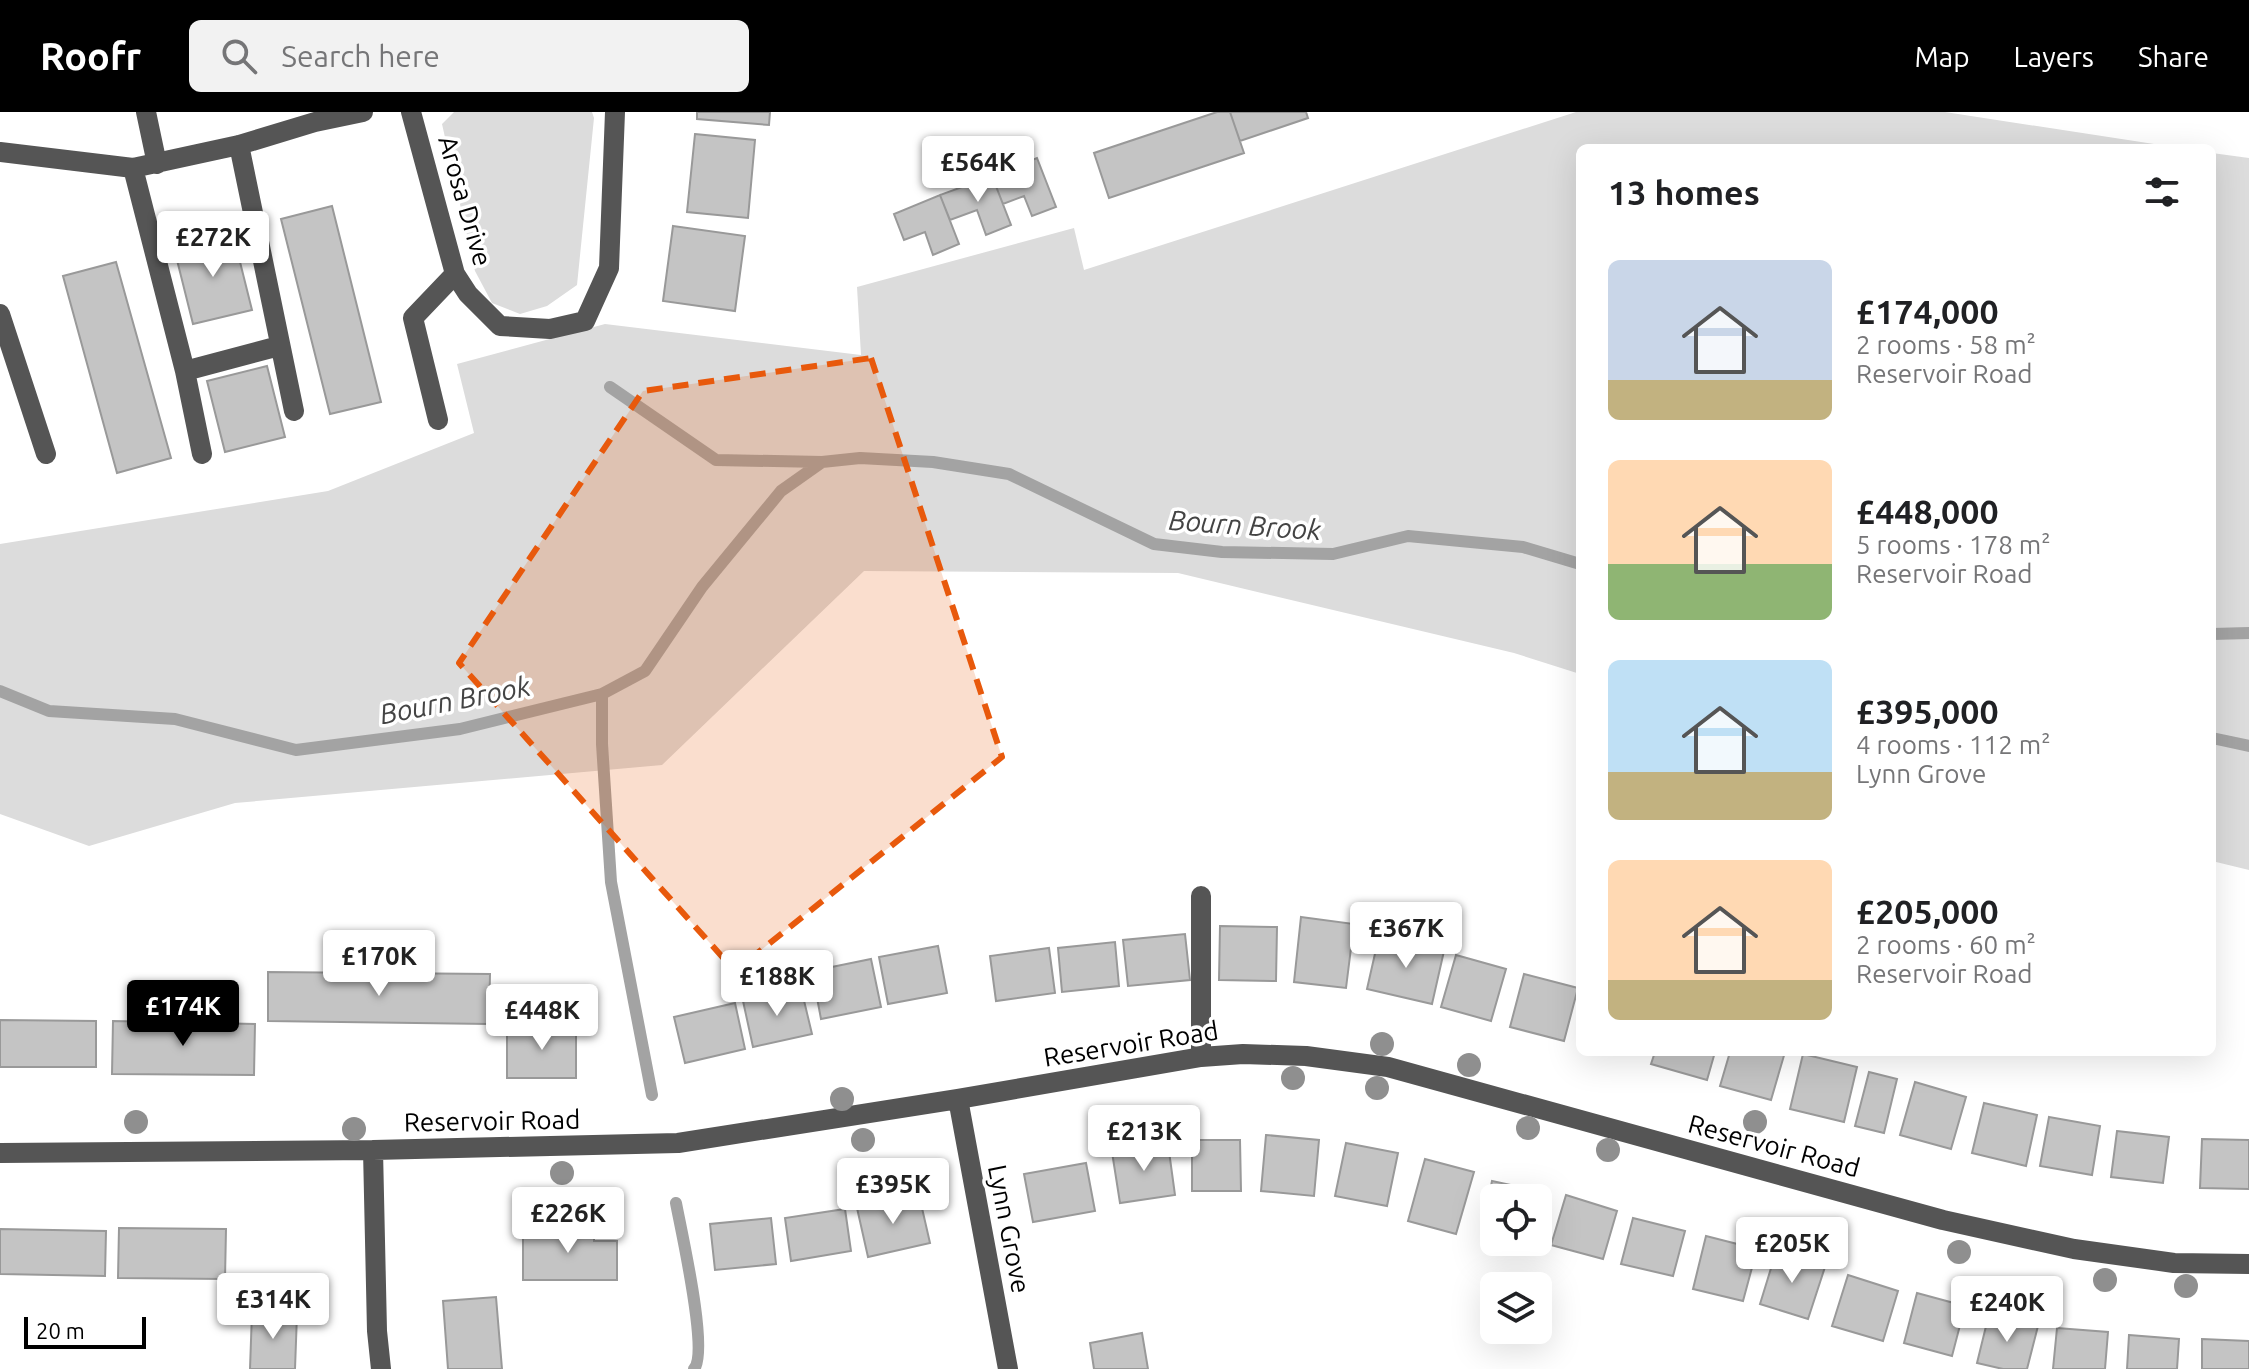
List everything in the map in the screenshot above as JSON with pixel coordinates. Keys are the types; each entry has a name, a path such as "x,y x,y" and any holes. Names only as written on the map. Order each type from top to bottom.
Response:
{"street":[{"path":"146,112 157,164"},
{"path":"0,152 133,168 239,145 315,122 363,112"},
{"name":"Arosa Drive","path":"411,112 455,274 468,294 500,326 550,329 585,321 609,268 615,112"},
{"path":"239,145 294,411"},
{"path":"133,168 185,371 202,454"},
{"path":"438,420 413,318 455,274"},
{"path":"0,314 46,454"},
{"path":"185,371 279,346"},
{"path":"1201,896 1201,1057"},
{"name":"Reservoir Road","path":"0,1153 373,1150 678,1143 1201,1057 1243,1054 1306,1056 1388,1067 1943,1220 2074,1249 2174,1263 2249,1264"},
{"name":"Lynn Grove","path":"958,1099 1008,1369"},
{"path":"373,1150 377,1331 381,1369"}],"highlighted area":[{"path":"871,358 1002,757 735,971 459,663 643,391"}],"shaded area":[{"path":"454,112 592,112 594,118 577,285 547,306 520,314 492,303 475,271 442,124"},
{"path":"1576,112 1945,112 2154,144 1576,144 1576,673 1514,653 1178,573 864,571 662,765 235,803 89,846 0,814 0,544 328,491 474,433 457,364 605,324 861,355 857,287 1074,228 1084,270"},
{"path":"2216,154 2249,158 2249,870 2216,862"}],"building":[{"path":"697,112 770,112 769,125 697,119"},
{"path":"1217,112 1230,112 1244,153 1109,198 1094,153"},
{"path":"1230,112 1306,112 1308,118 1240,141"},
{"path":"695,134 755,140 748,218 687,212"},
{"path":"1037,158 1056,207 1032,216 1024,196 1003,204 992,176"},
{"path":"992,176 1011,225 986,235 977,210 950,220 940,195"},
{"path":"940,195 959,244 933,255 925,232 904,240 894,214"},
{"path":"332,206 381,402 330,414 281,219"},
{"path":"673,226 745,236 735,311 663,301"},
{"path":"233,234 252,310 193,324 174,248"},
{"path":"116,262 171,458 117,473 63,276"},
{"path":"267,366 285,437 225,452 207,381"},
{"path":"1301,917 1354,924 1346,988 1294,982"},
{"path":"1220,926 1277,927 1276,981 1219,980"},
{"path":"1185,934 1190,980 1128,986 1123,940"},
{"path":"1379,936 1444,951 1432,1004 1367,989"},
{"path":"1115,942 1119,986 1062,992 1058,948"},
{"path":"938,946 947,993 888,1004 879,957"},
{"path":"1049,948 1055,993 996,1001 990,956"},
{"path":"1456,955 1506,969 1491,1021 1441,1007"},
{"path":"871,959 881,1007 821,1019 812,971"},
{"path":"268,972 490,974 489,1024 268,1021"},
{"path":"1524,974 1576,987 1564,1041 1510,1027"},
{"path":"801,988 812,1034 753,1047 743,1001"},
{"path":"735,1003 745,1049 685,1063 674,1017"},
{"path":"0,1020 96,1021 96,1067 0,1067"},
{"path":"113,1021 255,1024 254,1075 112,1074"},
{"path":"507,1027 576,1027 576,1078 507,1078"},
{"path":"1654,1056 1714,1056 1707,1080 1651,1064"},
{"path":"1729,1056 1784,1056 1771,1100 1720,1086"},
{"path":"1803,1056 1857,1067 1844,1122 1790,1109"},
{"path":"1869,1072 1897,1079 1884,1133 1855,1126"},
{"path":"1915,1082 1966,1097 1951,1149 1900,1135"},
{"path":"1984,1103 2037,1115 2026,1166 1972,1153"},
{"path":"2049,1117 2100,1126 2092,1175 2040,1166"},
{"path":"2117,1131 2169,1137 2163,1183 2111,1177"},
{"path":"1266,1135 1319,1140 1314,1196 1261,1191"},
{"path":"2202,1139 2249,1140 2249,1189 2200,1188"},
{"path":"1192,1140 1240,1140 1241,1191 1192,1191"},
{"path":"1346,1143 1398,1153 1387,1206 1335,1196"},
{"path":"1168,1144 1175,1195 1120,1203 1112,1152"},
{"path":"1425,1159 1474,1172 1456,1234 1408,1221"},
{"path":"1086,1163 1095,1211 1033,1222 1024,1174"},
{"path":"919,1195 930,1243 868,1257 857,1208"},
{"path":"1566,1195 1617,1211 1603,1259 1552,1245"},
{"path":"845,1209 851,1251 791,1261 785,1218"},
{"path":"771,1218 776,1264 715,1270 710,1224"},
{"path":"1633,1218 1685,1231 1673,1276 1621,1264"},
{"path":"523,1227 594,1227 594,1241 617,1241 617,1280 523,1280"},
{"path":"119,1228 226,1229 225,1279 118,1278"},
{"path":"0,1229 106,1231 105,1276 0,1274"},
{"path":"1706,1236 1757,1249 1743,1301 1693,1289"},
{"path":"1776,1252 1825,1267 1808,1319 1760,1304"},
{"path":"1848,1275 1898,1291 1883,1341 1832,1326"},
{"path":"1917,1293 1965,1306 1952,1356 1904,1343"},
{"path":"496,1297 502,1369 448,1369 443,1301"},
{"path":"252,1312 297,1314 295,1369 250,1369"},
{"path":"1989,1314 2038,1326 2027,1369 2003,1369 1977,1363"},
{"path":"2057,1328 2108,1332 2105,1369 2053,1369"},
{"path":"1142,1333 1148,1369 1094,1369 1090,1343"},
{"path":"2129,1335 2179,1339 2177,1369 2127,1369"},
{"path":"2202,1339 2249,1341 2249,1369 2202,1369"}],"waterway":[{"name":"Bourn Brook","path":"610,387 716,460 822,462 860,458 933,462 1009,474 1154,544 1222,552 1333,554 1408,536 1523,547 1576,563"},
{"name":"Bourn Brook","path":"0,691 49,711 175,719 296,750 460,729 602,694 645,671 702,587 781,491 822,462"},
{"name":"Bourn Brook","path":"2216,634 2249,633"},
{"path":"602,694 611,882 652,1095"},
{"name":"Bourn Brook","path":"2216,739 2249,746"},
{"path":"676,1203 696,1316 698,1358 694,1369"}]}
